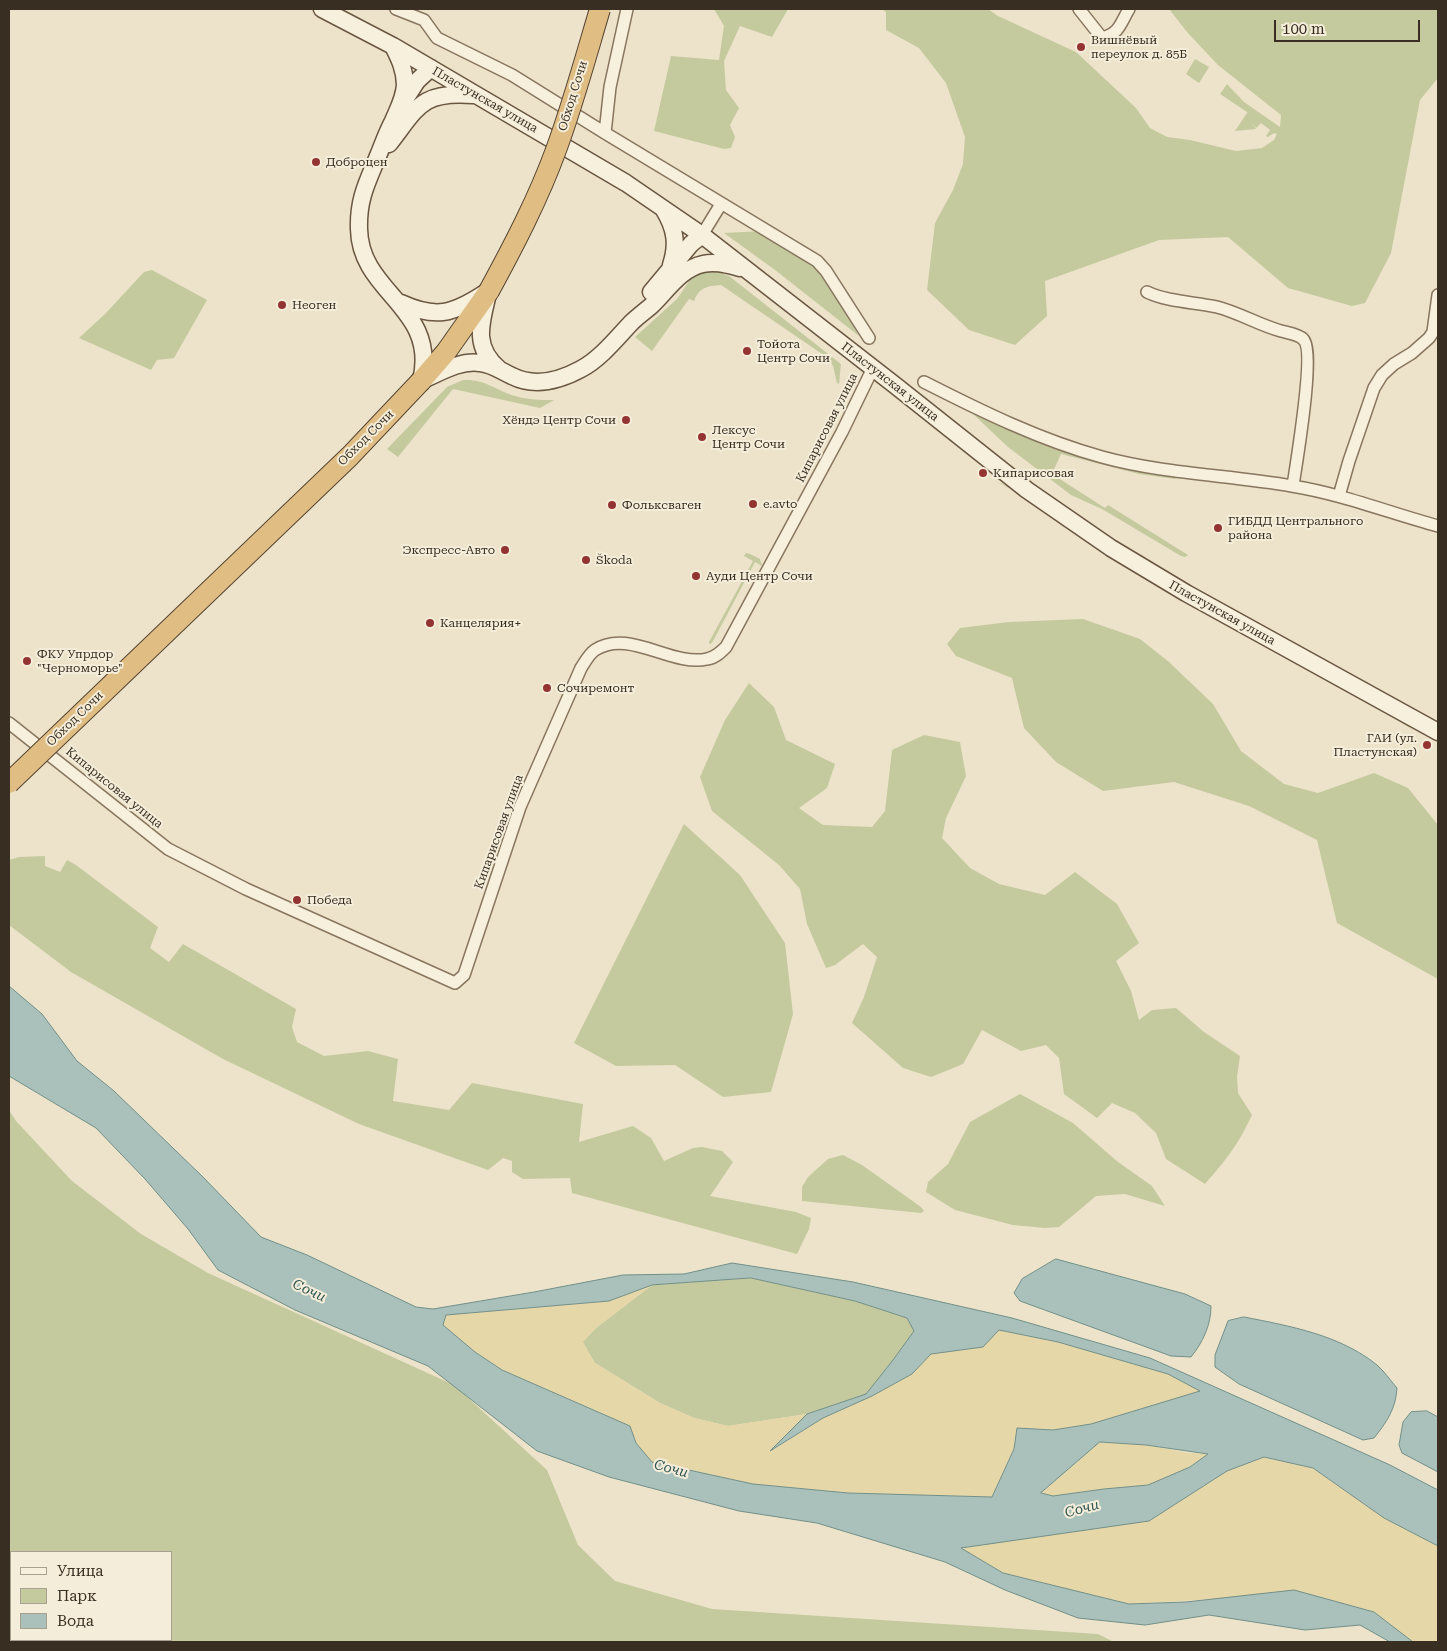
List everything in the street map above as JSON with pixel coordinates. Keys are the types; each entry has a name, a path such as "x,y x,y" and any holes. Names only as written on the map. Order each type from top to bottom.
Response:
{"highway":[{"name":"Обход Сочи","path":"9,783 350,456 421,381 451,345 489,291 514,246 556,150 600,9"}],"main road":[{"name":"Пластунская улица","path":"322,9 393,46 626,183 702,235 1027,490 1111,548 1186,593 1438,732"},
{"path":"393,46 402,62 407,108"},
{"path":"421,381 424,360 418,329 411,317 381,284 372,271 364,254 359,234 359,215 363,192 369,174 431,68"},
{"path":"407,108 442,95 477,95"},
{"path":"664,209 672,224 676,244 674,273"},
{"path":"421,381 447,369 470,362 487,364 527,381 542,382 555,380 582,369 616,340 650,306 674,273 697,250 702,235"},
{"path":"674,273 701,264 714,262 745,269"},
{"path":"399,302 415,309 441,313 465,306 489,291"},
{"path":"489,291 480,332 486,356 500,370"}],"street":[{"path":"396,9 424,20 438,38 512,75 605,134 817,261 826,271 869,338"},
{"path":"605,134 610,87 627,9"},
{"path":"1079,9 1102,38 1110,36 1117,31 1129,9"},
{"path":"702,235 722,204"},
{"path":"1147,292 1236,313 1267,328 1303,339 1308,354 1307,373 1293,486"},
{"path":"1339,496 1374,388 1382,376 1394,364 1412,353 1429,338 1433,332 1438,295"},
{"name":"Кипарисовая улица","path":"9,723 168,849 246,889 455,983 464,975 520,807 581,668 596,650 619,643 682,659 708,660 726,647 842,432 873,368"},
{"name":"Пластунская улица","path":"924,382 976,409 1060,444 1103,458 1180,472 1293,486 1339,496 1438,526"}],"green space":[{"path":"714,9 788,9 772,37 740,26 724,61 726,90 739,108 730,125 735,137 731,148 724,149 654,131 671,56 719,60 724,26"},
{"path":"882,9 988,9 998,16 1076,52 1136,108 1150,128 1167,137 1190,140 1236,151 1262,148 1274,140 1277,134 1274,133 1268,137 1266,136 1270,130 1261,123 1256,128 1251,122 1256,129 1235,131 1247,113 1248,115 1247,112 1220,94 1227,84 1244,102 1280,127 1281,115 1218,65 1187,32 1169,9 1438,9 1438,78 1420,100 1391,253 1365,303 1352,306 1288,288 1228,237 1159,240 1045,281 1047,316 1015,345 969,330 927,290 935,223 953,190 963,164 965,137 946,83 919,48 886,30 886,12"},
{"path":"1195,59 1209,67 1199,83 1186,74"},
{"path":"763,231 808,258 826,276 859,336 775,270 724,233"},
{"path":"152,270 207,300 174,358 157,360 151,370 79,338 105,314 144,272"},
{"path":"707,271 717,271 729,276 841,364 839,384 828,358 721,285 704,288 694,301 689,299 652,351 635,337 677,299 692,277"},
{"path":"463,380 478,381 520,397 534,400 554,400 540,408 453,389 398,457 387,449 447,387"},
{"path":"973,412 1177,476 1175,479 1139,474 1061,454 1052,474 1105,508 1108,505 1188,555 1185,557 1181,556 1102,509 1071,495 1008,447"},
{"path":"995,481 1021,492 1388,711 1414,731 1387,713 1166,592 1060,524 1019,493"},
{"path":"746,553 760,559 762,566 755,562 712,643 709,644 753,561 744,556"},
{"path":"1083,619 1140,639 1169,662 1213,704 1241,751 1284,784 1318,793 1374,773 1408,788 1438,825 1438,979 1337,923 1317,840 1249,806 1174,782 1103,791 1056,762 1024,728 1012,678 956,656 947,644 960,628 1009,622"},
{"path":"749,683 774,707 786,740 835,764 827,788 799,808 823,825 872,827 885,811 892,750 924,735 960,742 966,776 946,818 942,838 970,868 999,884 1045,895 1075,872 1117,904 1139,943 1116,961 1131,991 1139,1020 1152,1010 1176,1008 1204,1032 1240,1056 1237,1077 1238,1093 1252,1115 1231,1152 1205,1184 1166,1159 1156,1133 1135,1113 1112,1103 1097,1118 1064,1094 1059,1058 1046,1045 1021,1051 982,1030 963,1064 931,1077 903,1068 852,1023 864,997 877,957 863,944 835,965 826,968 807,924 800,889 779,865 712,811 700,777 725,720"},
{"path":"684,824 740,875 785,943 793,1014 771,1092 723,1097 675,1065 616,1066 574,1043"},
{"path":"45,856 45,866 60,872 67,860 76,865 158,927 150,948 169,962 183,944 296,1009 292,1027 297,1042 324,1056 368,1051 398,1059 393,1101 449,1110 472,1083 583,1104 579,1142 633,1126 651,1138 664,1161 693,1148 702,1147 722,1151 733,1162 710,1196 796,1212 811,1218 809,1229 797,1254 572,1193 570,1178 523,1179 512,1172 512,1161 503,1158 488,1170 359,1124 223,1059 71,972 9,925 9,860 19,857"},
{"path":"1020,1094 1073,1123 1118,1162 1152,1186 1165,1206 1125,1194 1096,1196 1059,1227 1045,1228 1013,1225 955,1210 926,1192 928,1182 948,1164 970,1122"},
{"path":"9,1110 16,1121 72,1181 141,1234 208,1273 454,1385 547,1470 578,1545 615,1581 712,1609 1098,1634 1114,1642 9,1642"},
{"path":"843,1155 862,1165 924,1211 921,1213 802,1201 802,1187 808,1177 828,1159"},
{"path":"751,1278 855,1301 907,1318 914,1331 866,1394 807,1414 728,1426 694,1418 660,1403 595,1363 582,1342 596,1328 652,1285"}],"sand":[{"path":"652,1285 596,1328 583,1342 595,1363 660,1403 694,1418 728,1426 807,1414 773,1450 823,1418 872,1396 912,1374 931,1354 983,1347 999,1330 1058,1342 1169,1374 1201,1391 1091,1424 1053,1430 1017,1428 1014,1449 992,1497 848,1493 753,1484 652,1462 636,1443 630,1426 502,1370 475,1352 443,1325 446,1315 609,1301"},
{"path":"1100,1442 1146,1445 1188,1453 1208,1454 1190,1467 1148,1485 1053,1496 1040,1493"},
{"path":"1264,1457 1313,1468 1384,1518 1438,1546 1438,1642 1413,1642 1374,1612 1230,1598 1129,1604 1002,1573 960,1547 1149,1521 1227,1471"}],"water":[{"name":"Сочи","path":"9,986 42,1014 77,1061 114,1091 203,1177 261,1237 307,1255 416,1307 433,1309 623,1275 684,1274 732,1263 853,1282 1012,1318 1150,1358 1390,1465 1438,1490 1438,1546 1384,1518 1313,1468 1264,1457 1227,1471 1149,1521 961,1548 1003,1573 1129,1604 1186,1602 1294,1590 1374,1612 1413,1642 1390,1642 1360,1625 1305,1630 1209,1615 1145,1625 1078,1618 1005,1590 945,1562 817,1523 739,1511 609,1477 537,1451 428,1366 295,1310 218,1270 188,1229 145,1179 96,1128 9,1076","holes":["751,1278 855,1301 907,1318 914,1331 866,1394 807,1414 770,1451 823,1418 872,1396 912,1374 931,1354 983,1347 999,1330 1058,1342 1168,1374 1200,1391 1091,1424 1053,1430 1017,1428 1014,1449 992,1497 848,1493 753,1484 652,1462 636,1443 630,1426 502,1370 475,1352 443,1325 446,1315 609,1301 652,1285","1100,1442 1146,1445 1208,1454 1190,1467 1148,1485 1053,1496 1041,1493"]},
{"path":"1056,1259 1185,1294 1211,1306 1206,1333 1191,1357 1171,1356 1020,1301 1014,1293 1022,1279"},
{"path":"1244,1317 1297,1328 1331,1339 1363,1355 1380,1367 1397,1388 1395,1402 1390,1414 1374,1438 1363,1440 1239,1384 1215,1367 1215,1355 1228,1321"},
{"path":"1427,1411 1438,1417 1438,1472 1402,1453 1399,1445 1403,1422 1411,1412"}],"place":[{"name":"Вишнёвый переулок д. 85Б","path":"1081,47"},
{"name":"Доброцен","path":"316,162"},
{"name":"Неоген","path":"282,305"},
{"name":"Тойота Центр Сочи","path":"747,351"},
{"name":"Хёндэ Центр Сочи","path":"626,420"},
{"name":"Лексус Центр Сочи","path":"702,437"},
{"name":"Кипарисовая","path":"983,473"},
{"name":"e.avto","path":"753,504"},
{"name":"Фольксваген","path":"612,505"},
{"name":"ГИБДД Центрального района","path":"1218,528"},
{"name":"Экспресс-Авто","path":"505,550"},
{"name":"Škoda","path":"586,560"},
{"name":"Ауди Центр Сочи","path":"696,576"},
{"name":"Канцелярия+","path":"430,623"},
{"name":"ФКУ Упрдор \"Черноморье\"","path":"27,661"},
{"name":"Сочиремонт","path":"547,688"},
{"name":"ГАИ (ул. Пластунская)","path":"1427,745"},
{"name":"Победа","path":"297,900"}]}
